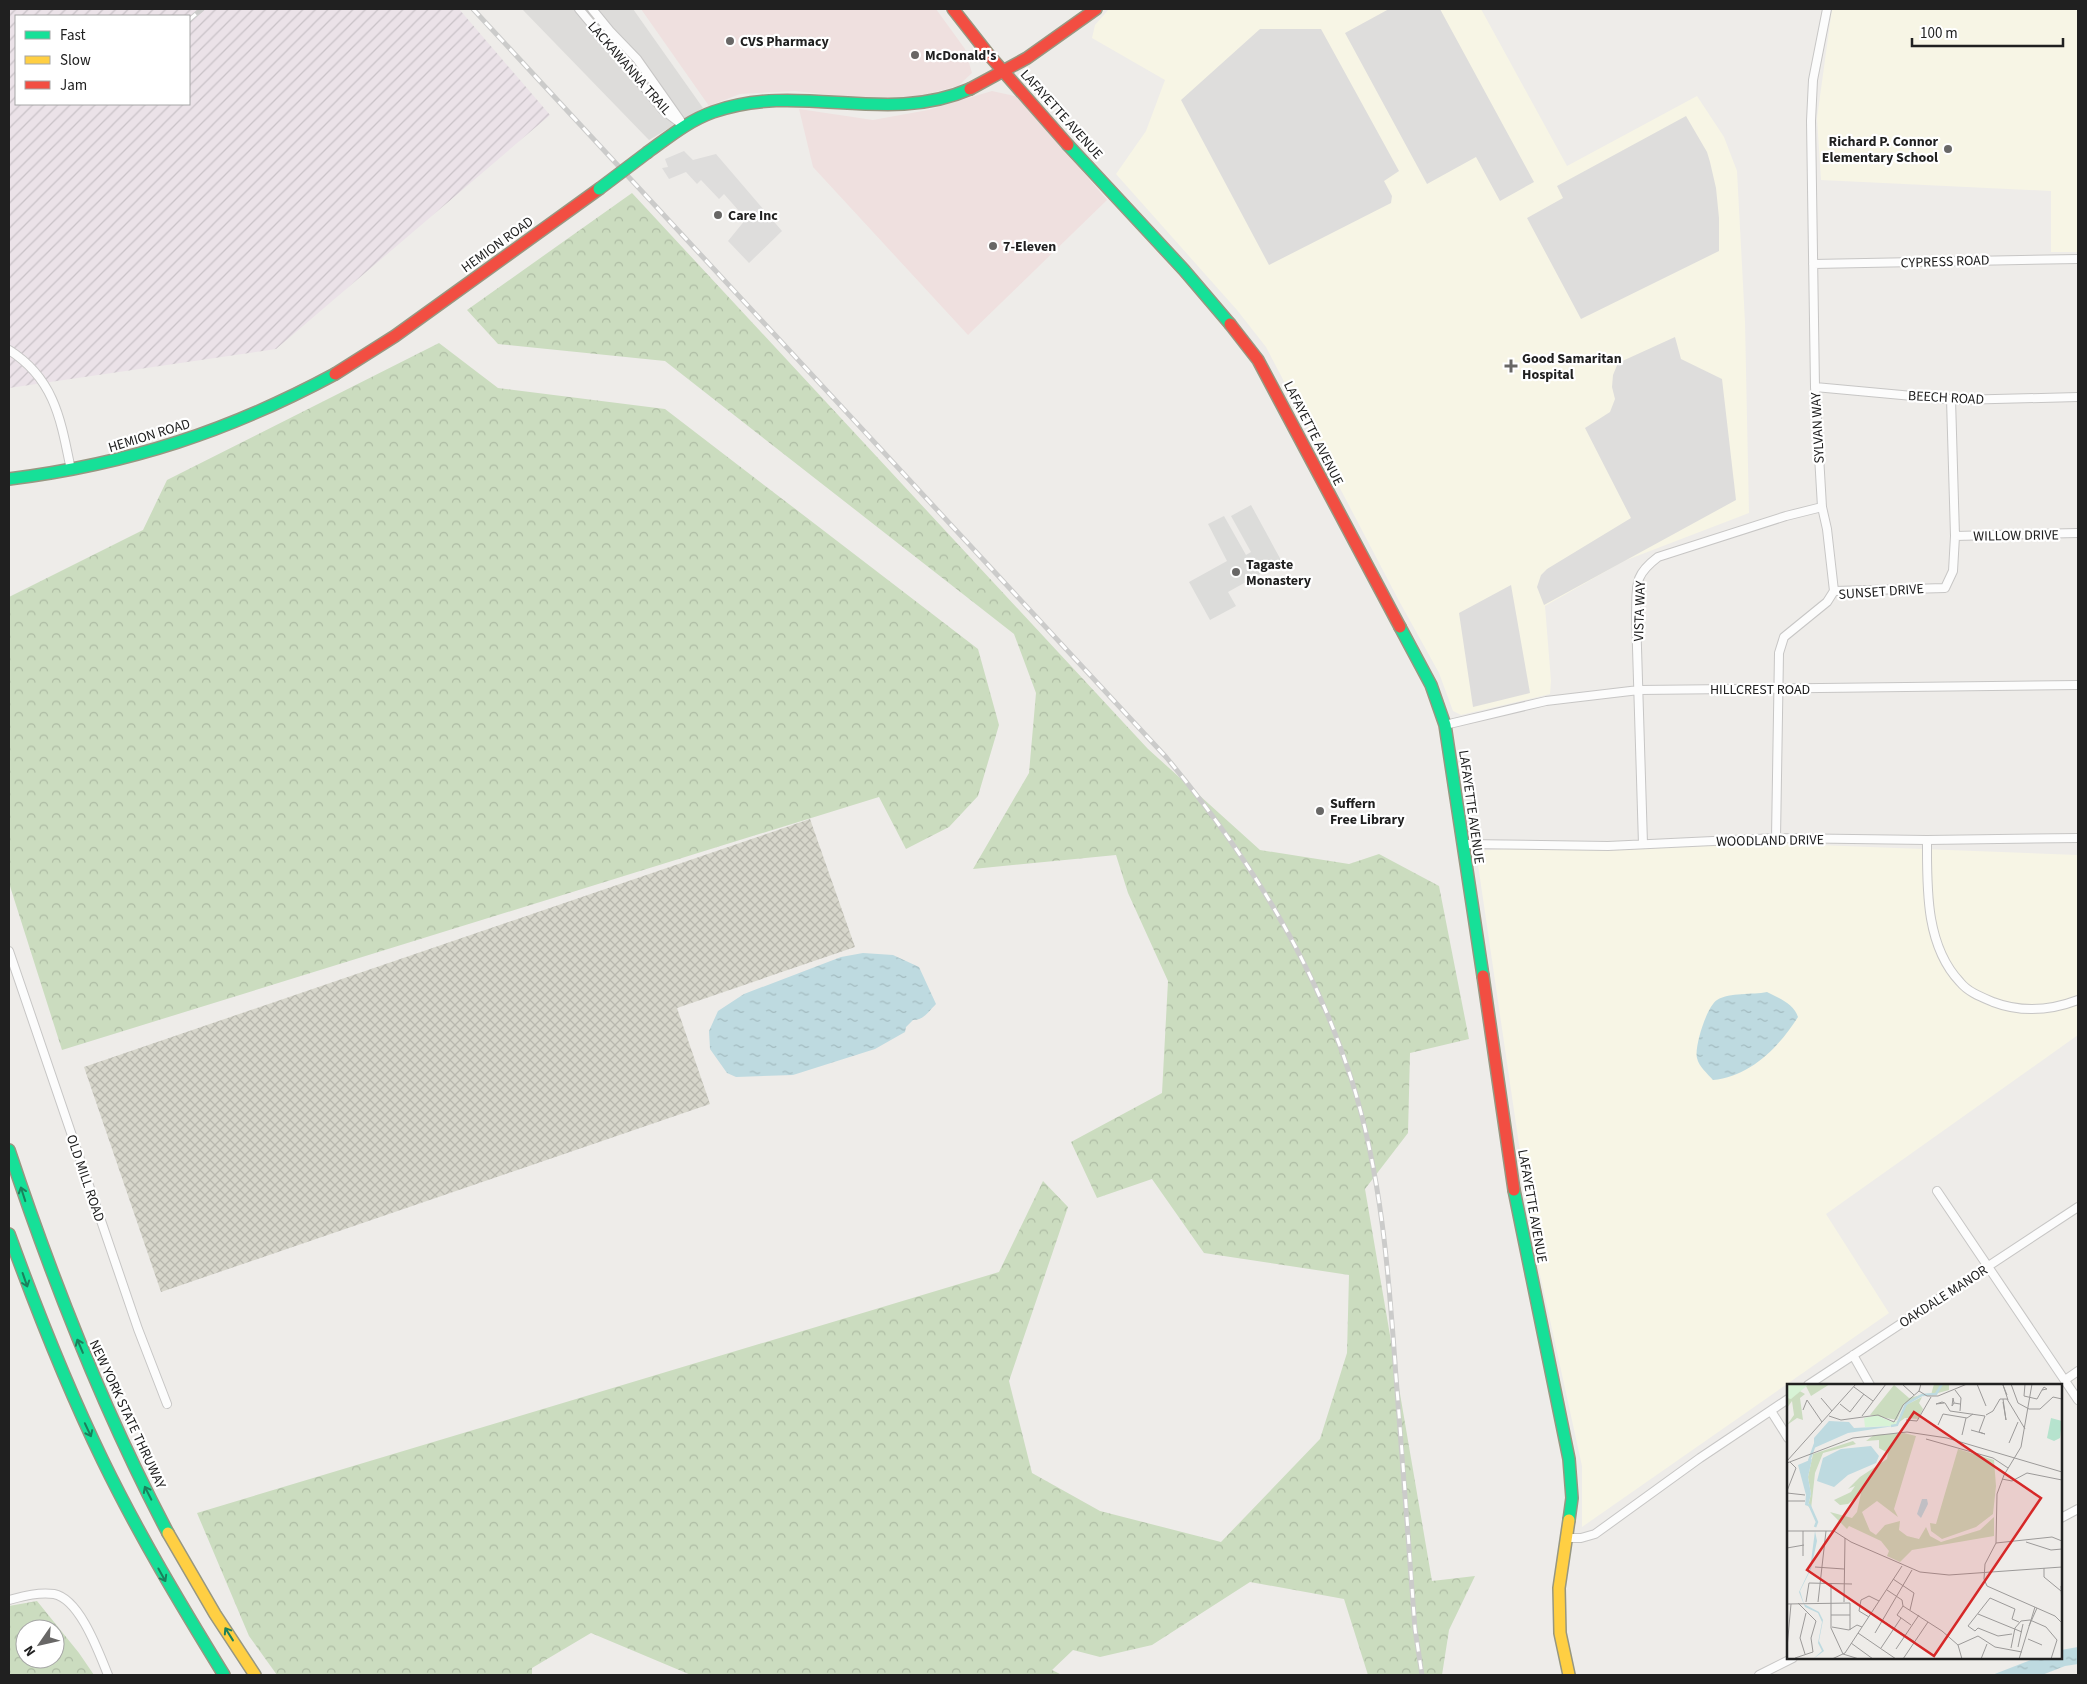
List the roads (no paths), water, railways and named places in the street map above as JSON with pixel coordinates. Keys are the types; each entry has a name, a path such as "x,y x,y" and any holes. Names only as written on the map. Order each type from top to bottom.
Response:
{"main road":[{"name":"LAFAYETTE AVENUE","path":"953,9 992,61 1005,73 1040,116 1080,157 1230,322 1258,360 1376,585 1414,650 1431,686 1445,725 1516,1202 1559,1403 1569,1459 1572,1498 1559,1588 1560,1634 1569,1675"},
{"name":"HEMION ROAD","path":"9,479 123,460 171,446 233,424 328,378 383,345 684,126 709,114 738,105 788,99 889,106 916,104 961,93 1005,73 1096,9"},
{"name":"NEW YORK STATE THRUWAY","path":"9,1150 52,1278 115,1426 190,1571 255,1675"},
{"path":"9,1234 47,1338 96,1446 167,1584 224,1675"}],"street":[{"name":"LACKAWANNA TRAIL","path":"579,9 663,110 684,126"},
{"name":"LACKAWANNA TRAIL","path":"592,9 637,59 684,126"},
{"name":"SYLVAN WAY","path":"1827,9 1813,80 1811,121 1815,387 1822,507 1827,529 1834,591"},
{"name":"CYPRESS ROAD","path":"1813,264 2078,259"},
{"path":"9,350 24,360 43,380 64,431 71,470"},
{"name":"BEECH ROAD","path":"1815,387 1951,399 2078,397"},
{"name":"SUNSET DRIVE","path":"1776,838 1779,653 1784,637 1827,602 1834,591 1945,588 1953,571 1955,536 1951,399"},
{"name":"VISTA WAY","path":"1643,844 1637,584 1643,569 1658,557 1786,516 1822,507"},
{"name":"WILLOW DRIVE","path":"1955,536 2078,533"},
{"name":"HILLCREST ROAD","path":"1445,725 1546,701 1639,690 2078,686"},
{"name":"WOODLAND DRIVE","path":"1462,844 1608,846 1776,838 1927,840 2078,838"},
{"path":"1927,840 1929,905 1934,930 1945,962 1960,983 1978,996 2007,1007 2031,1011 2060,1007 2078,1000"},
{"name":"OLD MILL ROAD","path":"9,951 132,1311 167,1404"},
{"path":"1937,1191 2078,1400"},
{"name":"OAKDALE MANOR","path":"1810,1384 2078,1207"},
{"path":"1853,1355 1869,1384"},
{"path":"2065,1380 2078,1371"},
{"path":"1566,1538 1581,1538 1595,1534 1700,1458 1787,1400"},
{"path":"1771,1411 1787,1436"},
{"path":"2062,1517 2078,1509"},
{"path":"9,1600 33,1594 56,1594 75,1607 84,1622 108,1675"},
{"path":"1759,1675 1791,1659"}],"water":[{"path":"863,953 893,955 919,967 936,1004 923,1017 913,1020 906,1027 905,1032 875,1049 793,1075 736,1077 727,1073 710,1049 709,1031 718,1011 744,994 841,957"},
{"path":"1767,992 1790,1005 1798,1017 1782,1039 1762,1059 1739,1073 1713,1080 1697,1058 1697,1045 1709,1010 1722,997"},
{"path":"2078,1647 2078,1664 2065,1666 2042,1675 1992,1675 2033,1659 2062,1659 2062,1650"}],"railway":[{"path":"190,19 202,9"},
{"path":"473,9 1166,757 1223,831 1274,908 1317,990 1335,1033 1362,1115 1370,1152 1387,1264 1415,1629 1422,1675"}],"place":[{"name":"CVS Pharmacy","path":"730,41"},
{"name":"McDonald's","path":"915,55"},
{"name":"Richard P. Connor Elementary School","path":"1948,149"},
{"name":"Care Inc","path":"718,215"},
{"name":"7-Eleven","path":"993,246"},
{"name":"Good Samaritan Hospital","path":"1511,366"},
{"name":"Tagaste Monastery","path":"1236,572"},
{"name":"Suffern Free Library","path":"1320,811"}]}
